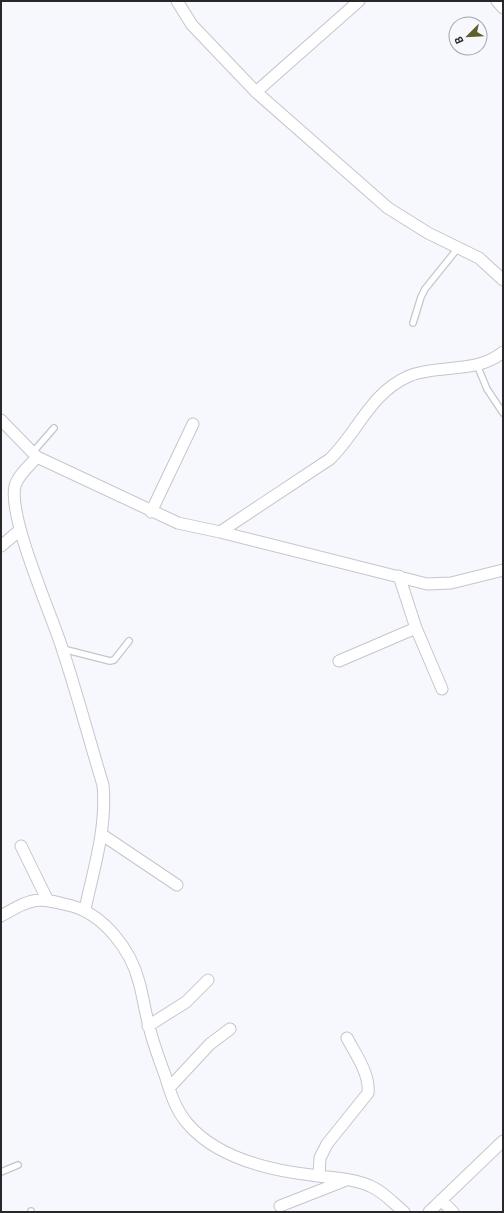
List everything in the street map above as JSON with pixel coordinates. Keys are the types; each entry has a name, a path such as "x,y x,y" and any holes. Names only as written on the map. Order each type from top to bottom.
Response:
{"street":[{"path":"177,1 192,25 256,92 388,208 428,233 479,258 503,280"},
{"path":"256,92 359,1"},
{"path":"498,1 503,8"},
{"path":"220,532 330,459 339,450 370,406 381,394 396,383 410,376 429,371 477,365 490,361 503,352"},
{"path":"1,420 35,455 151,512 187,526 220,532 427,584 438,585 503,570"},
{"path":"151,512 192,424"},
{"path":"35,455 15,486 15,503 20,530 63,649 102,785 104,815 85,909"},
{"path":"1,546 20,530"},
{"path":"399,576 416,628 442,689"},
{"path":"339,661 416,628"},
{"path":"101,834 177,885"},
{"path":"21,846 47,899"},
{"path":"1,916 30,901 47,899 85,909 108,928 126,952 139,980 148,1026 169,1088 178,1109 188,1124 200,1135 228,1153 266,1167 347,1180 372,1187 382,1193 404,1212"},
{"path":"148,1026 186,1002 208,980"},
{"path":"169,1088 210,1044 230,1029"},
{"path":"319,1176 320,1158 327,1144 368,1093 369,1085 367,1077 347,1038"},
{"path":"428,1212 503,1141"},
{"path":"280,1206 347,1180"},
{"path":"441,1200 452,1212"}],"lane":[{"path":"413,323 421,297 426,288 458,248"},
{"path":"477,365 487,389 503,413"},
{"path":"35,455 54,428"},
{"path":"63,649 110,661 114,660 129,641"},
{"path":"1,1172 18,1165"}]}
